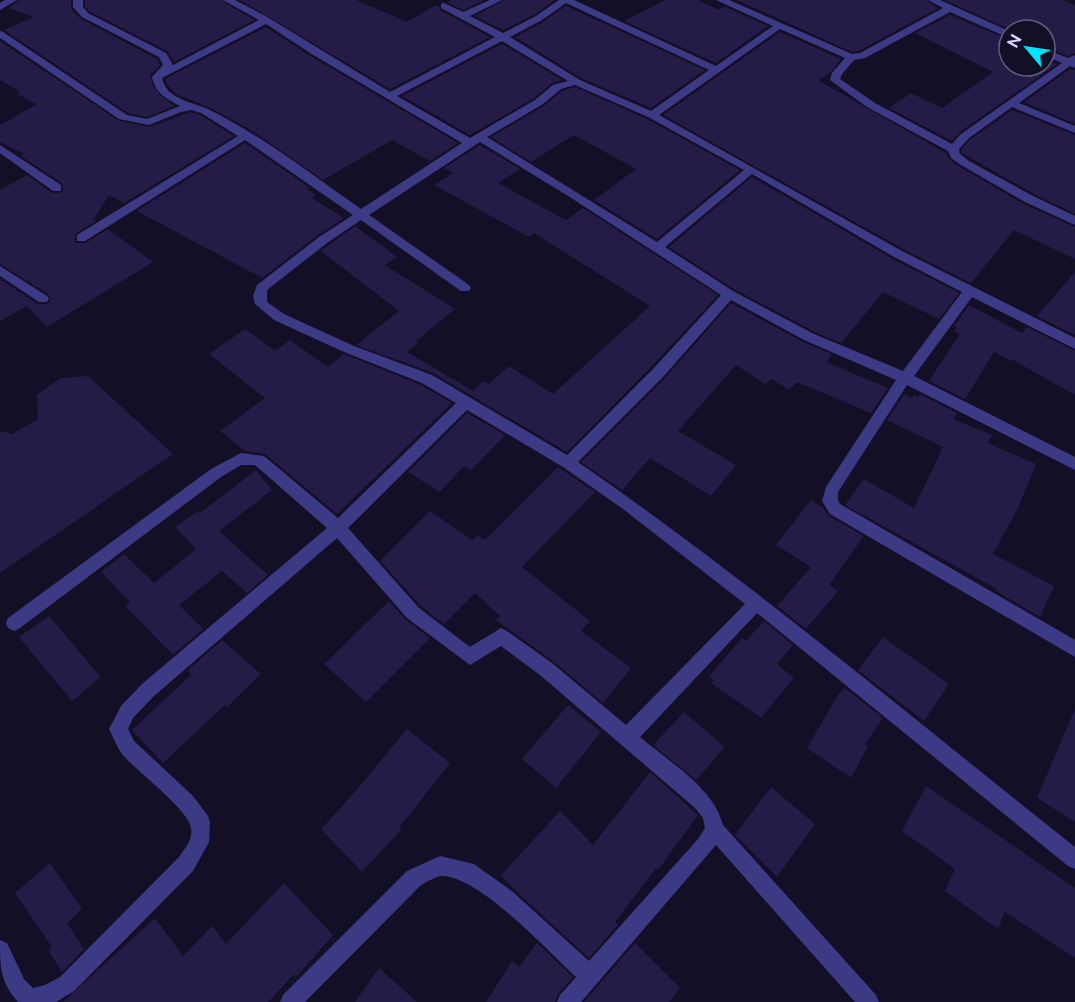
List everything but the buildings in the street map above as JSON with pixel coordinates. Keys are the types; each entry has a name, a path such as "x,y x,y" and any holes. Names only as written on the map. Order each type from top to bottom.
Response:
{"street":[{"path":"0,7 12,0"},
{"path":"78,0 78,7 85,15 163,56 168,64 157,78 157,86 162,92 205,111 245,135 465,288"},
{"path":"228,0 266,20 389,96 474,140 657,248 729,294 809,337 905,378 1075,464"},
{"path":"463,16 497,0"},
{"path":"389,96 502,37 566,0 715,69"},
{"path":"721,0 851,57 862,56 950,8"},
{"path":"933,0 997,30"},
{"path":"444,6 502,37 576,82 652,115 898,254 1075,344"},
{"path":"157,78 266,20"},
{"path":"652,115 779,26"},
{"path":"0,34 123,117 149,122 192,106"},
{"path":"1057,56 1073,62"},
{"path":"851,57 837,73 835,80 871,105 954,149 956,156 965,164 1075,221"},
{"path":"954,149 965,136 1073,62"},
{"path":"576,82 557,87 539,102 474,140 360,214 261,288 258,296 261,304 279,317 350,350 412,371 568,463 628,505 756,603 1075,859"},
{"path":"1011,103 1075,130"},
{"path":"81,238 245,135"},
{"path":"0,148 57,188"},
{"path":"657,248 751,169"},
{"path":"0,270 43,299"},
{"path":"969,291 905,378 831,491 830,501 836,509 1075,648"},
{"path":"568,463 658,373 729,294"},
{"path":"0,950 5,975 29,999 48,995 67,984 186,864 200,842 201,823 186,802 128,747 118,729 127,712 148,690 338,528 466,402"},
{"path":"14,623 234,461 246,457 259,460 338,528 413,613 470,657 501,636 546,669 702,801 711,814 715,830 870,1002"},
{"path":"626,738 756,603"},
{"path":"567,1002 705,846 715,830"},
{"path":"290,1002 414,878 440,866 467,871 506,899 590,976"}]}
